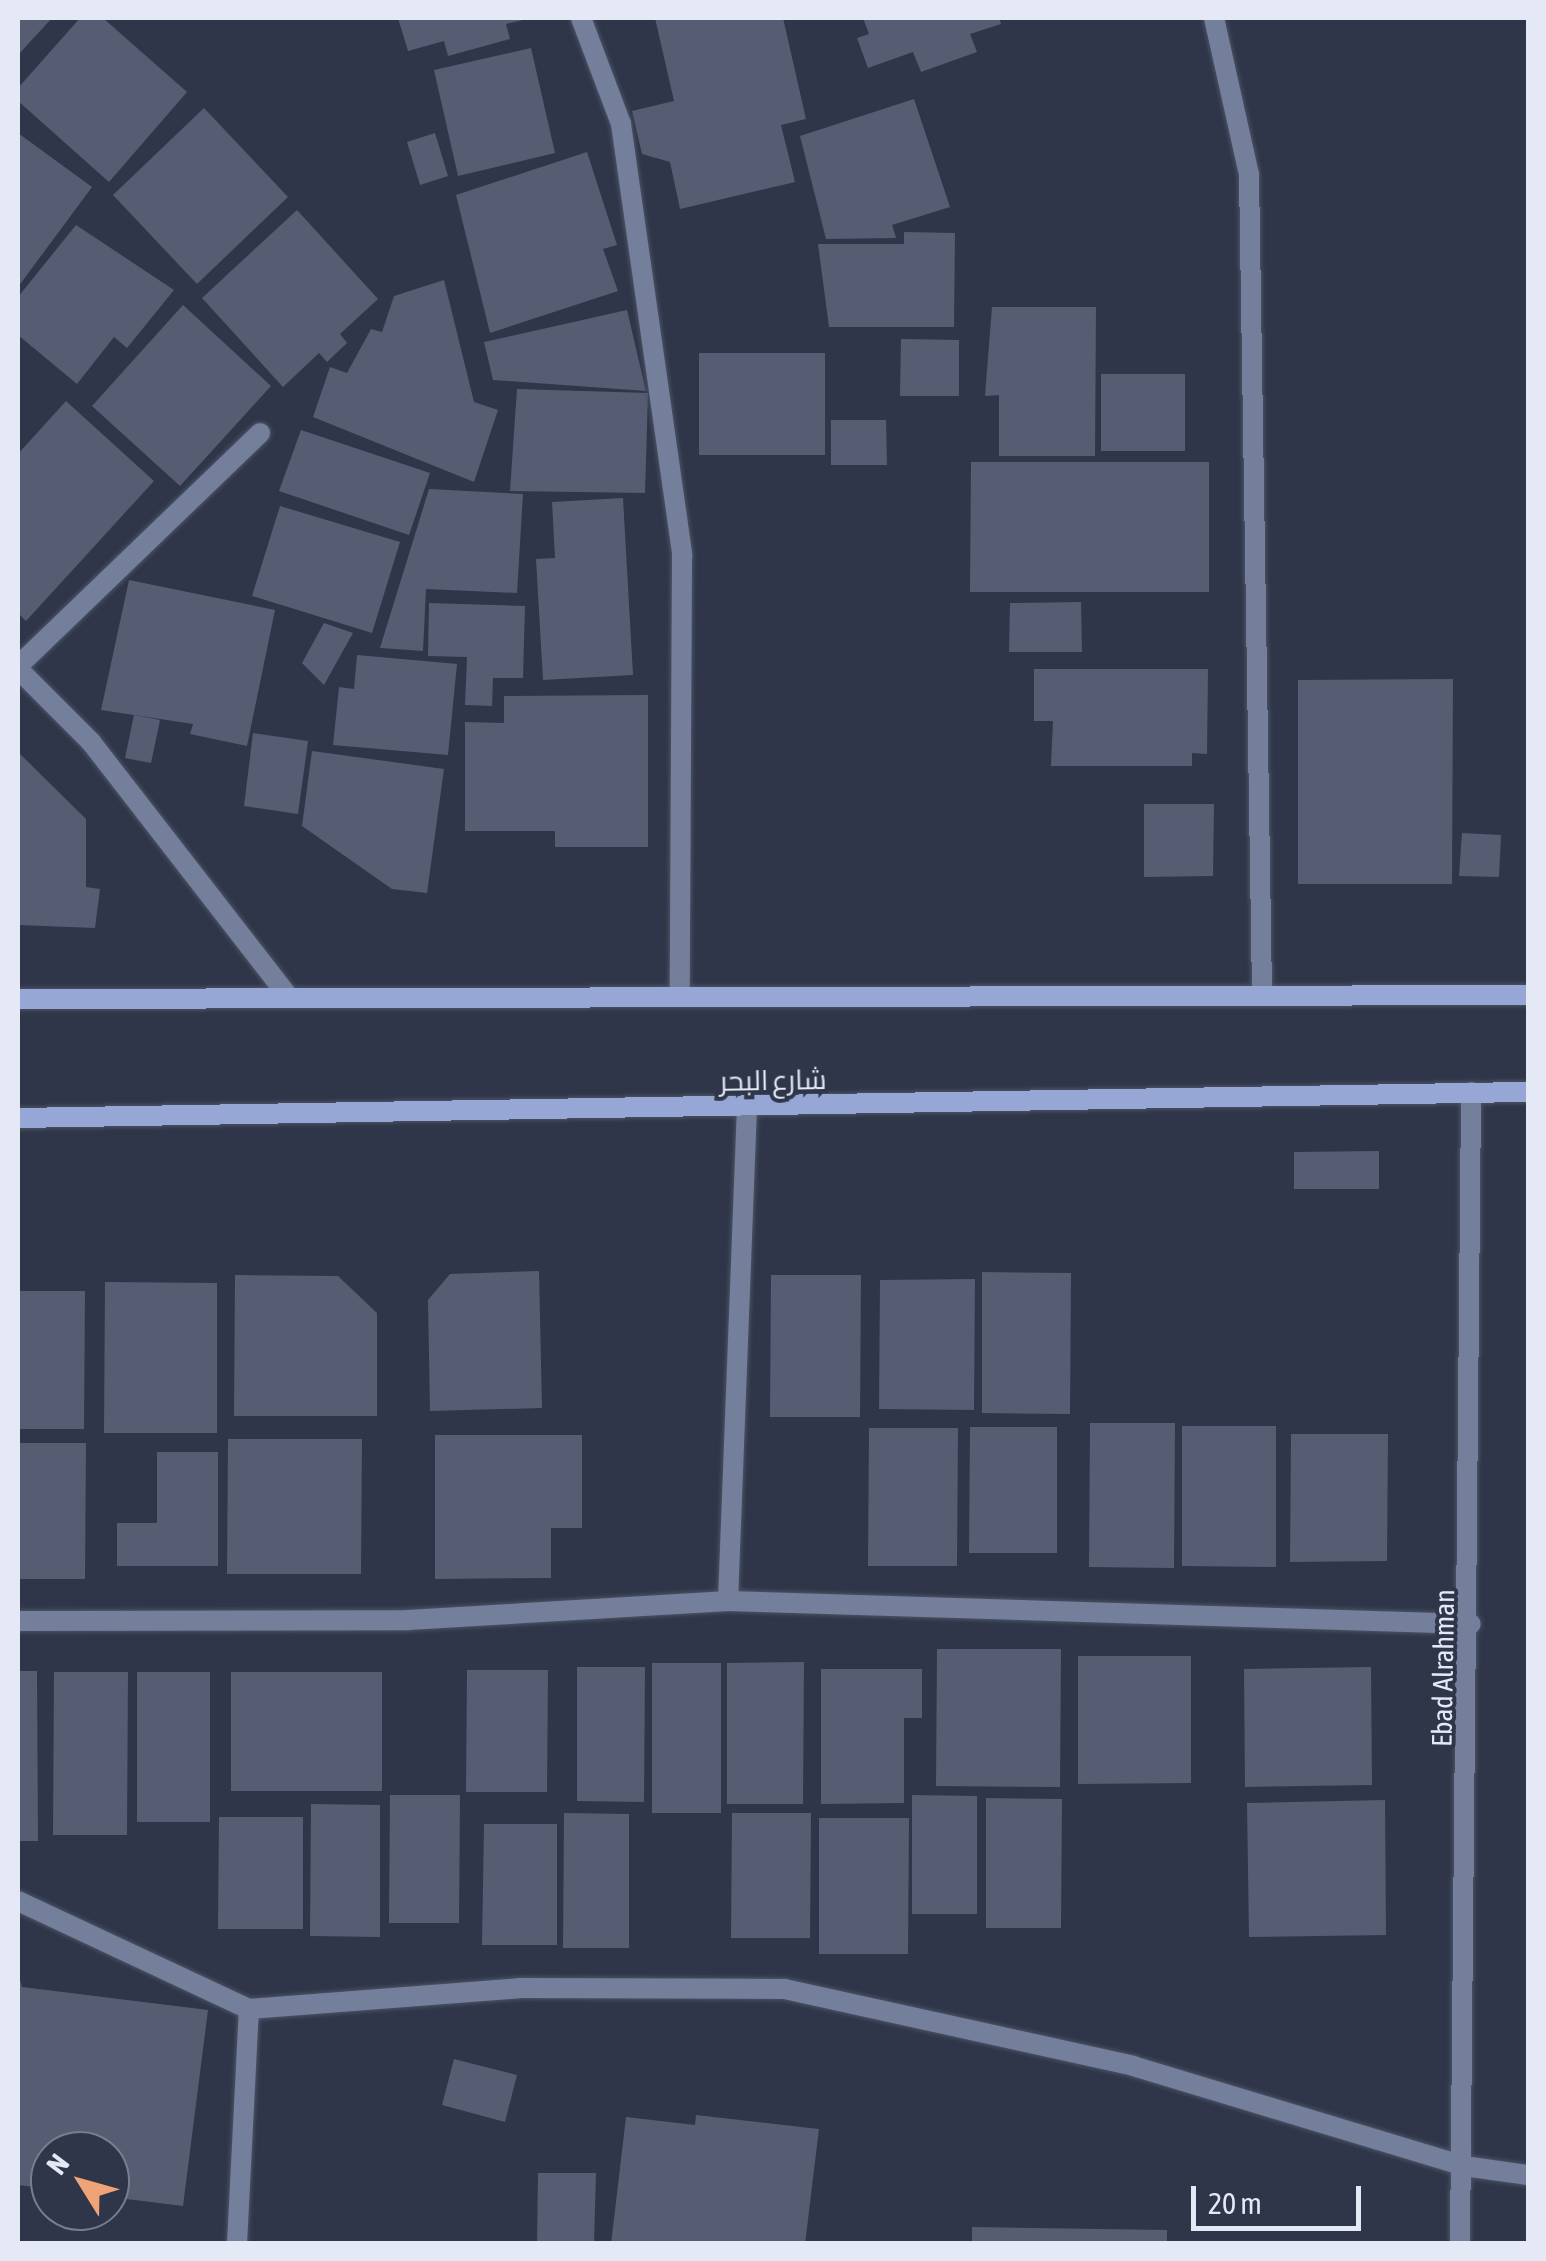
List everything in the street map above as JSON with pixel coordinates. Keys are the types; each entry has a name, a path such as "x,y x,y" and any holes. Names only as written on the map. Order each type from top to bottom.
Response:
{"main road":[{"path":"18,999 1528,995"},
{"name":"شارع البحر","path":"18,1118 1528,1092"}],"street":[{"path":"581,18 621,124 682,555 680,996"},
{"path":"1214,18 1249,174 1262,995"},
{"path":"260,433 18,667 91,742 288,996"},
{"name":"Ebad Alrahman","path":"1460,2244 1472,1624 1470,1092"},
{"path":"728,1601 747,1108"},
{"path":"18,1622 408,1620 728,1601 1472,1624"},
{"path":"18,1902 249,2009 519,1988 784,1989 1133,2066 1464,2166 1528,2175"},
{"path":"237,2244 249,2009"}],"building":[{"path":"18,18 52,18 18,55"},
{"path":"80,18 103,18 187,92 109,182 18,101 18,88"},
{"path":"398,18 527,19 506,24 510,39 448,56 444,41 408,51"},
{"path":"655,18 783,18 806,119 781,125 795,182 680,209 670,162 642,154 632,111 674,101"},
{"path":"863,18 999,18 1001,24 970,34 977,52 921,72 913,52 868,68 857,38 869,34"},
{"path":"531,48 555,153 458,176 434,70"},
{"path":"914,99 950,207 892,225 896,238 826,239 800,136"},
{"path":"204,108 288,197 197,284 113,195"},
{"path":"18,133 92,187 18,287"},
{"path":"435,133 448,176 420,185 407,142"},
{"path":"587,152 617,245 603,249 618,291 490,333 456,195"},
{"path":"297,210 378,299 340,334 347,343 327,362 319,353 283,387 202,298"},
{"path":"76,225 174,290 127,348 114,337 77,384 18,335 18,297"},
{"path":"904,232 955,233 954,327 829,327 818,244 904,244"},
{"path":"444,280 474,402 498,410 474,482 313,417 330,367 347,373 371,329 382,332 394,296"},
{"path":"183,305 271,386 180,486 92,406"},
{"path":"992,307 1096,307 1095,456 999,456 999,395 985,396"},
{"path":"627,310 646,391 493,380 484,342"},
{"path":"901,339 959,340 959,396 900,396"},
{"path":"699,353 825,353 825,455 699,455"},
{"path":"1101,374 1185,374 1185,451 1101,451"},
{"path":"517,389 648,393 645,493 510,491"},
{"path":"66,401 154,481 26,621 18,613 18,454"},
{"path":"831,420 886,420 887,465 831,465"},
{"path":"301,430 430,473 409,535 279,491"},
{"path":"971,462 1209,462 1209,592 970,592"},
{"path":"429,489 523,494 517,593 426,589 423,651 380,648"},
{"path":"623,498 633,675 543,680 536,559 555,558 552,502"},
{"path":"280,506 400,542 372,633 252,596"},
{"path":"129,580 275,610 247,746 190,734 193,724 101,710"},
{"path":"1081,602 1082,652 1009,652 1010,603"},
{"path":"429,603 525,606 523,678 493,678 492,706 465,705 467,657 428,656"},
{"path":"324,623 353,633 324,685 302,663"},
{"path":"357,655 457,664 448,755 333,745 339,687 354,689"},
{"path":"1034,669 1208,669 1207,754 1192,753 1192,766 1051,766 1053,721 1034,721"},
{"path":"1453,679 1452,884 1298,884 1298,680"},
{"path":"648,695 648,847 555,847 555,831 465,831 465,722 504,723 504,696"},
{"path":"134,715 160,720 151,763 125,758"},
{"path":"253,733 308,741 298,814 244,806"},
{"path":"312,751 444,769 427,893 392,889 302,826"},
{"path":"18,752 86,819 86,887 100,889 95,928 18,925"},
{"path":"1144,804 1214,804 1213,876 1144,877"},
{"path":"1462,833 1501,835 1499,877 1459,876"},
{"path":"1379,1151 1379,1189 1294,1189 1294,1152"},
{"path":"539,1271 542,1408 430,1411 428,1300 450,1274"},
{"path":"982,1272 1071,1273 1070,1414 982,1413"},
{"path":"235,1275 338,1276 377,1313 377,1416 234,1416"},
{"path":"771,1275 861,1275 860,1417 770,1417"},
{"path":"975,1279 974,1410 879,1409 880,1280"},
{"path":"105,1282 217,1283 217,1433 104,1433"},
{"path":"18,1291 85,1291 84,1429 18,1429"},
{"path":"1090,1423 1175,1423 1174,1568 1089,1567"},
{"path":"1182,1426 1276,1426 1276,1567 1182,1566"},
{"path":"970,1427 1057,1427 1057,1553 969,1553"},
{"path":"869,1428 958,1428 957,1566 868,1566"},
{"path":"1291,1434 1388,1434 1387,1561 1290,1562"},
{"path":"435,1435 582,1435 582,1528 551,1528 551,1578 435,1579"},
{"path":"228,1439 362,1439 361,1574 227,1574"},
{"path":"18,1443 86,1443 85,1579 18,1579"},
{"path":"157,1452 218,1452 218,1566 117,1566 117,1523 157,1523"},
{"path":"937,1649 1061,1649 1060,1787 936,1786"},
{"path":"1078,1656 1191,1656 1191,1783 1078,1784"},
{"path":"804,1662 803,1804 727,1804 727,1663"},
{"path":"652,1663 721,1663 721,1813 652,1813"},
{"path":"577,1667 645,1667 644,1802 577,1801"},
{"path":"1371,1667 1372,1785 1245,1787 1244,1669"},
{"path":"821,1669 922,1669 922,1718 904,1718 904,1803 821,1804"},
{"path":"467,1670 548,1670 547,1792 466,1792"},
{"path":"18,1671 37,1671 38,1841 18,1841"},
{"path":"54,1672 128,1672 127,1835 53,1835"},
{"path":"137,1672 210,1672 210,1822 137,1822"},
{"path":"231,1672 382,1672 382,1791 231,1791"},
{"path":"390,1795 460,1795 459,1923 389,1923"},
{"path":"912,1795 977,1796 977,1914 912,1914"},
{"path":"986,1798 1062,1799 1061,1928 986,1928"},
{"path":"1385,1800 1386,1935 1249,1937 1247,1803"},
{"path":"311,1804 380,1805 380,1937 310,1936"},
{"path":"564,1813 629,1814 629,1948 563,1948"},
{"path":"732,1813 811,1813 810,1938 731,1938"},
{"path":"219,1817 303,1817 303,1929 218,1929"},
{"path":"819,1818 909,1818 908,1954 819,1954"},
{"path":"484,1824 557,1824 557,1945 482,1945"},
{"path":"18,1973 22,1987 208,2010 183,2206 130,2199 130,2131 30,2131 30,2186 18,2185"},
{"path":"454,2059 517,2075 505,2122 442,2105"},
{"path":"696,2115 819,2129 805,2244 611,2244 626,2117 695,2125"},
{"path":"538,2173 596,2173 594,2244 537,2244"},
{"path":"972,2227 1167,2230 1167,2244 972,2244"}]}
